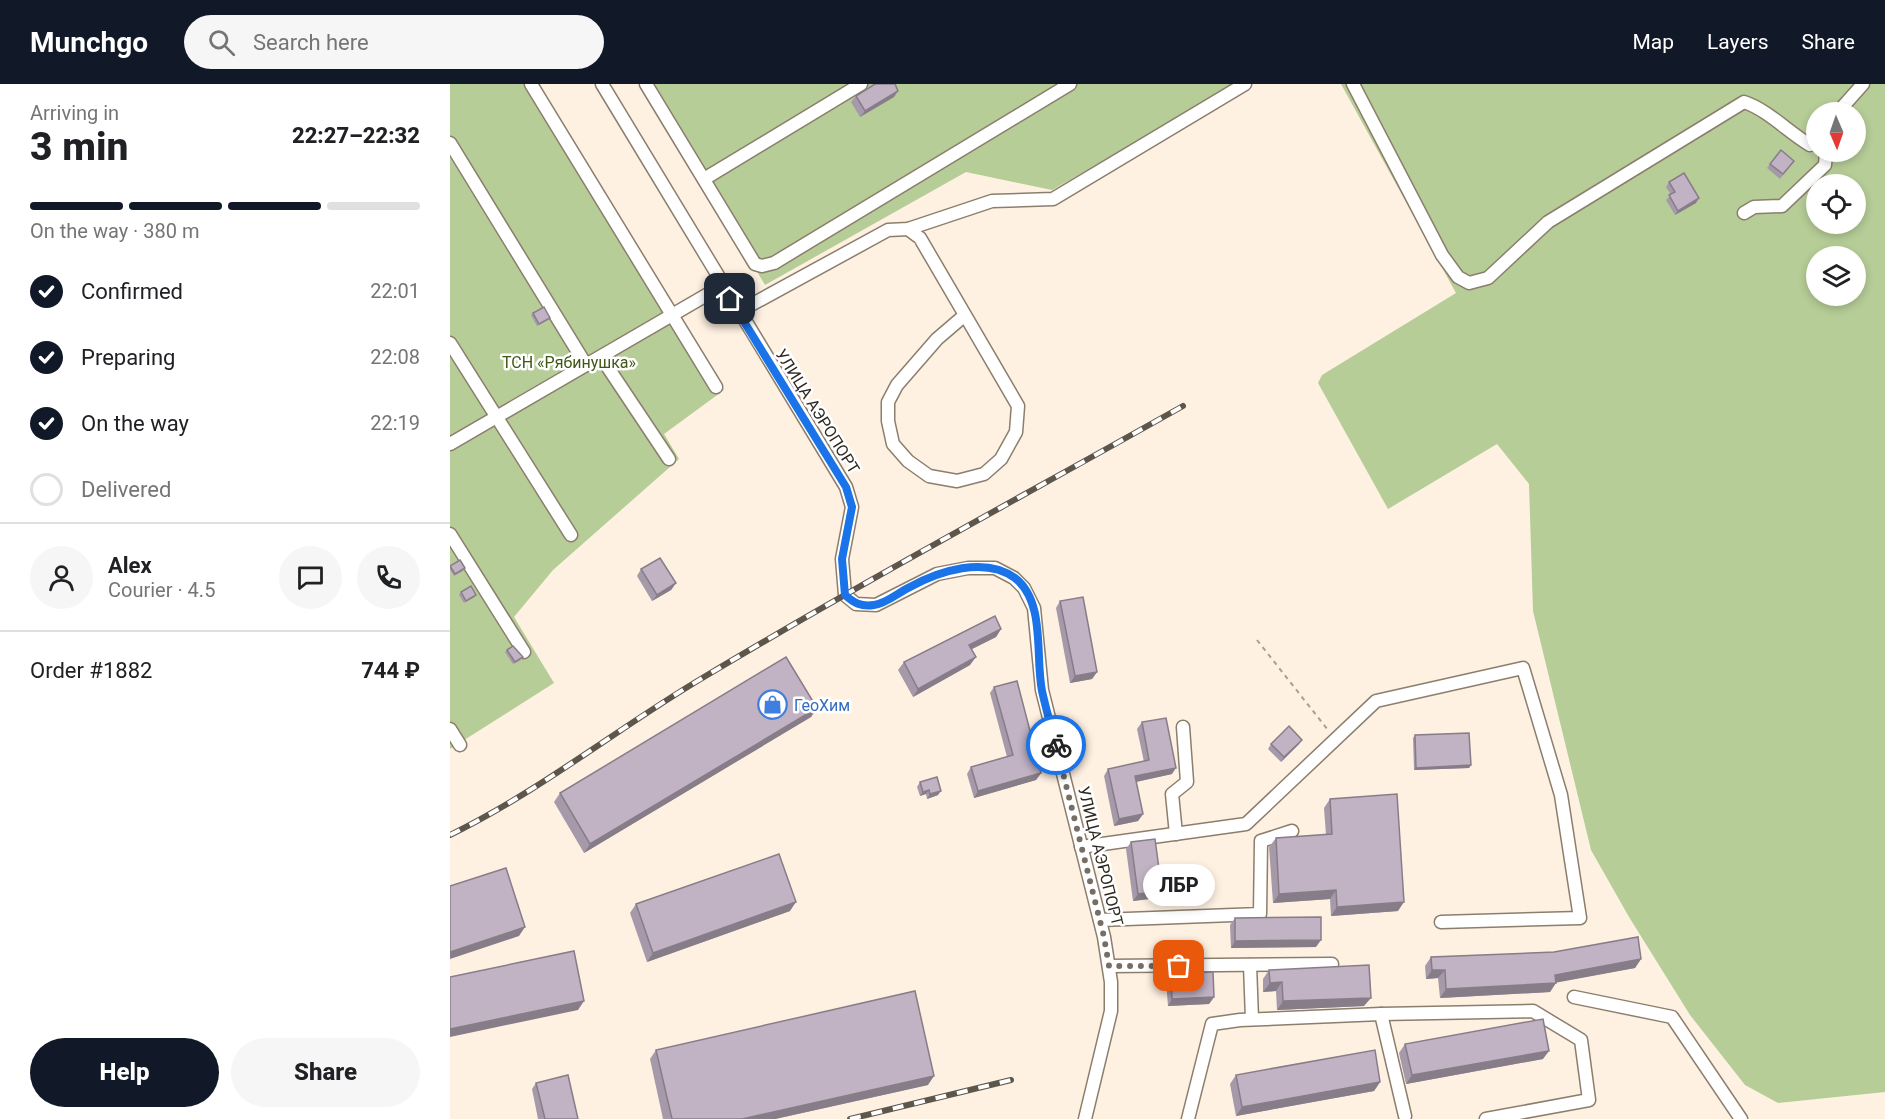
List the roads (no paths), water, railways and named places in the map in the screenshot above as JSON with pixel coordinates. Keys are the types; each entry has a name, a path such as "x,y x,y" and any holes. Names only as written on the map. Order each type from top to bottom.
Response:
{"street":[{"path":"531,84 716,387"},
{"name":"УЛИЦА АЭРОПОРТ","path":"602,84 722,286 846,487 852,507 842,559 845,595 856,604 876,605 937,574 968,568 995,568 1014,578 1024,588 1034,608 1042,690 1100,920 1109,966 1111,1011 1084,1119"},
{"path":"704,179 861,84"},
{"path":"651,86 755,264 762,266 774,263 1070,84"},
{"path":"738,312 888,230 908,229 992,201 1053,199 1245,84"},
{"path":"1353,84 1442,255 1458,277 1469,283 1488,278 1548,222 1744,102 1755,106 1787,132 1806,143"},
{"path":"1847,102 1863,84"},
{"path":"450,143 586,365"},
{"path":"1744,213 1754,207 1782,206 1825,165 1825,162"},
{"path":"908,229 920,238 1018,406 1016,432 1001,459 984,474 957,481 929,476 908,461 893,444 888,421 888,402 903,378 938,339 964,315"},
{"path":"450,444 722,286"},
{"path":"450,343 571,535"},
{"path":"601,357 669,459"},
{"path":"450,534 524,652"},
{"path":"1082,847 1246,824 1376,700 1523,668 1561,795 1580,918 1441,922"},
{"path":"1176,834 1172,794 1187,782 1183,727"},
{"path":"450,729 460,745"},
{"path":"1100,920 1260,914 1261,841 1292,831"},
{"path":"1109,966 1332,964"},
{"path":"1250,965 1252,1019"},
{"path":"1574,997 1672,1017 1741,1119"},
{"path":"1188,1119 1212,1024 1252,1019 1533,1011 1581,1040 1589,1100 1486,1119"},
{"path":"1381,1014 1405,1116"}],"railway":[{"path":"450,835 516,799 672,697 763,642 1183,406"},
{"path":"850,1119 1011,1080"}],"place":[{"name":"ГеоХим","path":"773,705"},
{"name":"ЛБР","path":"1179,966"}],"park label":[{"name":"ТСН «Рябинушка»","path":"569,362"}]}
